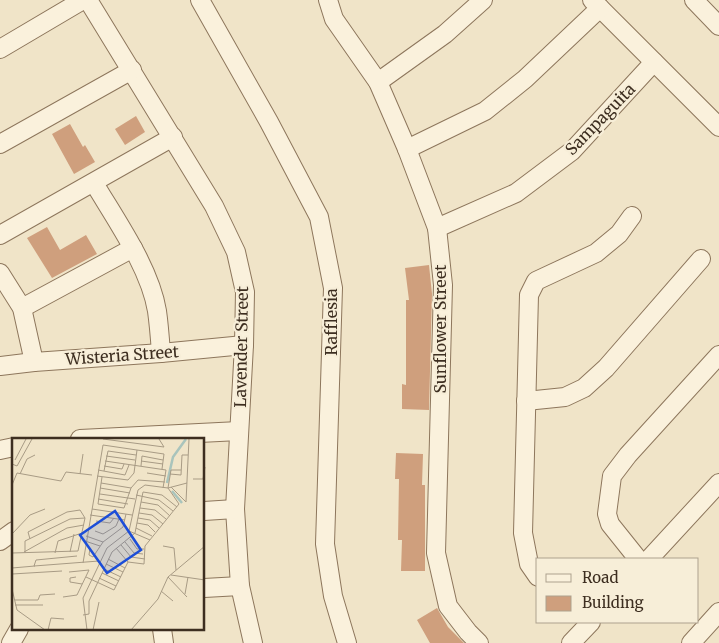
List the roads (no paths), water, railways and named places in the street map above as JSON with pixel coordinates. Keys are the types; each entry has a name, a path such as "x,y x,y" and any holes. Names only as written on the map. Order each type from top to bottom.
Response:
{"street":[{"path":"0,49 83,0"},
{"name":"Lavender Street","path":"88,0 214,206 236,252 245,292 235,509 240,586 253,643"},
{"name":"Rafflesia","path":"200,0 269,122 319,217 333,288 325,544 333,596 347,643"},
{"path":"214,25 215,0"},
{"name":"Sunflower Street","path":"328,0 334,19 378,82 407,149 437,228 443,285 436,552 448,606 479,643"},
{"path":"694,0 719,26"},
{"path":"378,82 445,34 476,2"},
{"path":"407,149 485,111 525,78 596,4 719,127"},
{"name":"Sampaguita","path":"437,228 516,193 558,161 572,150 654,62"},
{"path":"0,144 132,70"},
{"path":"0,235 173,137"},
{"path":"94,183 133,248 151,288 157,310 161,353"},
{"path":"536,574 529,564 523,533 529,295 536,281 596,253 618,234 632,216"},
{"path":"22,308 133,248"},
{"path":"526,401 565,397 584,388 606,368 701,259"},
{"path":"0,273 22,308 34,362"},
{"name":"Wisteria Street","path":"0,366 244,345"},
{"path":"637,558 610,524 607,514 612,476 628,455 719,355"},
{"path":"100,438 239,431"},
{"path":"650,558 719,483"},
{"path":"205,511 235,509"},
{"path":"0,541 12,532"},
{"path":"205,588 240,586"},
{"path":"691,643 719,612"},
{"path":"571,643 584,624"},
{"path":"11,643 19,630"},
{"path":"162,630 164,643"}]}
